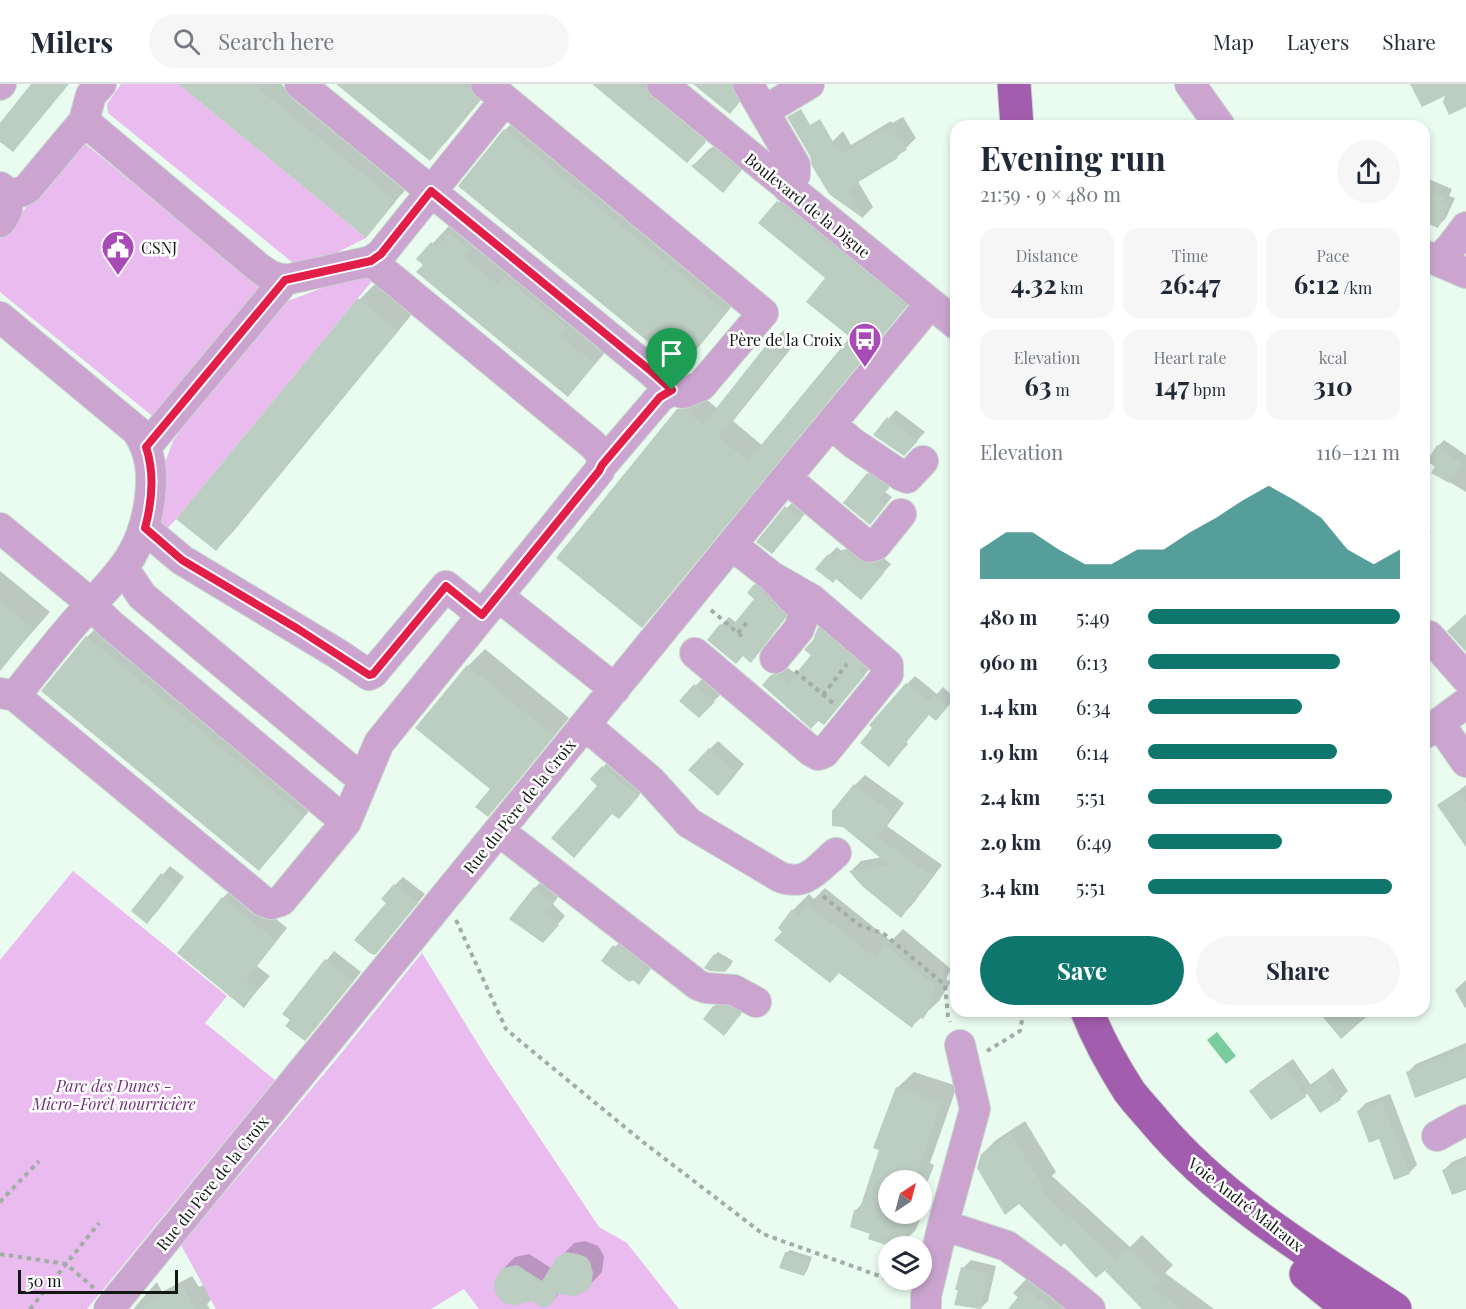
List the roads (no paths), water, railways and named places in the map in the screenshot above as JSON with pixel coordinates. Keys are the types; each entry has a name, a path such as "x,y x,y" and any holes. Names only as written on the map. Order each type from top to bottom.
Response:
{"main road":[{"path":"1014,84 1017,120"},
{"path":"1033,84 1036,120"},
{"name":"Voie André Malraux","path":"1066,1017 1089,1063 1119,1110 1162,1162 1306,1274 1361,1309"},
{"name":"Voie André Malraux","path":"1089,1017 1130,1093 1180,1151 1226,1192 1304,1249 1395,1309"},
{"path":"1306,1274 1349,1309"}],"street":[{"path":"2,189 12,194 28,189 84,121 92,95 101,84"},
{"path":"84,121 259,268 271,276 285,280 371,261 381,254 431,191 495,92 764,313 701,386 683,393 672,390 652,372 431,191 300,84"},
{"name":"Boulevard de la Digue","path":"662,84 950,319"},
{"path":"748,84 795,165 795,175 788,188"},
{"path":"764,111 809,84"},
{"path":"1190,84 1216,120"},
{"path":"0,222 7,211 8,201 2,189"},
{"path":"1431,258 1451,247 1466,227"},
{"path":"1431,258 1466,273"},
{"path":"371,261 592,444 600,454 602,465"},
{"path":"146,447 285,280"},
{"name":"Rue du Père de la Croix","path":"111,1307 930,304"},
{"path":"0,317 136,431 146,447 151,461 152,475 145,528 124,569 7,694 263,901 271,904 281,901 346,822 379,743 602,465 660,397 672,390"},
{"path":"831,424 853,443 902,476 907,478 910,476 923,461"},
{"path":"786,478 868,547 876,545 901,514"},
{"path":"0,528 92,604 110,624 346,822"},
{"path":"145,528 182,560 298,629 369,675 373,674 446,586 490,606 615,689"},
{"path":"695,653 811,751 818,754 824,753 888,674 888,664 818,605 771,576 732,545"},
{"path":"124,569 142,596 363,780"},
{"path":"744,695 779,664 804,614 799,605 771,576"},
{"path":"1430,637 1466,678"},
{"path":"1466,703 1431,728 1466,762"},
{"path":"585,725 651,781 689,823 780,877 790,881 802,880 836,853"},
{"path":"499,831 698,985 706,988 734,990 756,1002"},
{"path":"926,1309 926,1296 943,1225 975,1109 962,1055"},
{"path":"1437,1136 1466,1120"},
{"path":"943,1225 1007,1246 1058,1282 1090,1309"}],"place":[{"name":"CSNJ","path":"118,276"},
{"name":"Père de la Croix","path":"865,368"}],"park label":[{"name":"Parc des Dunes - Micro-Forêt nourricière","path":"114,1094"}]}
